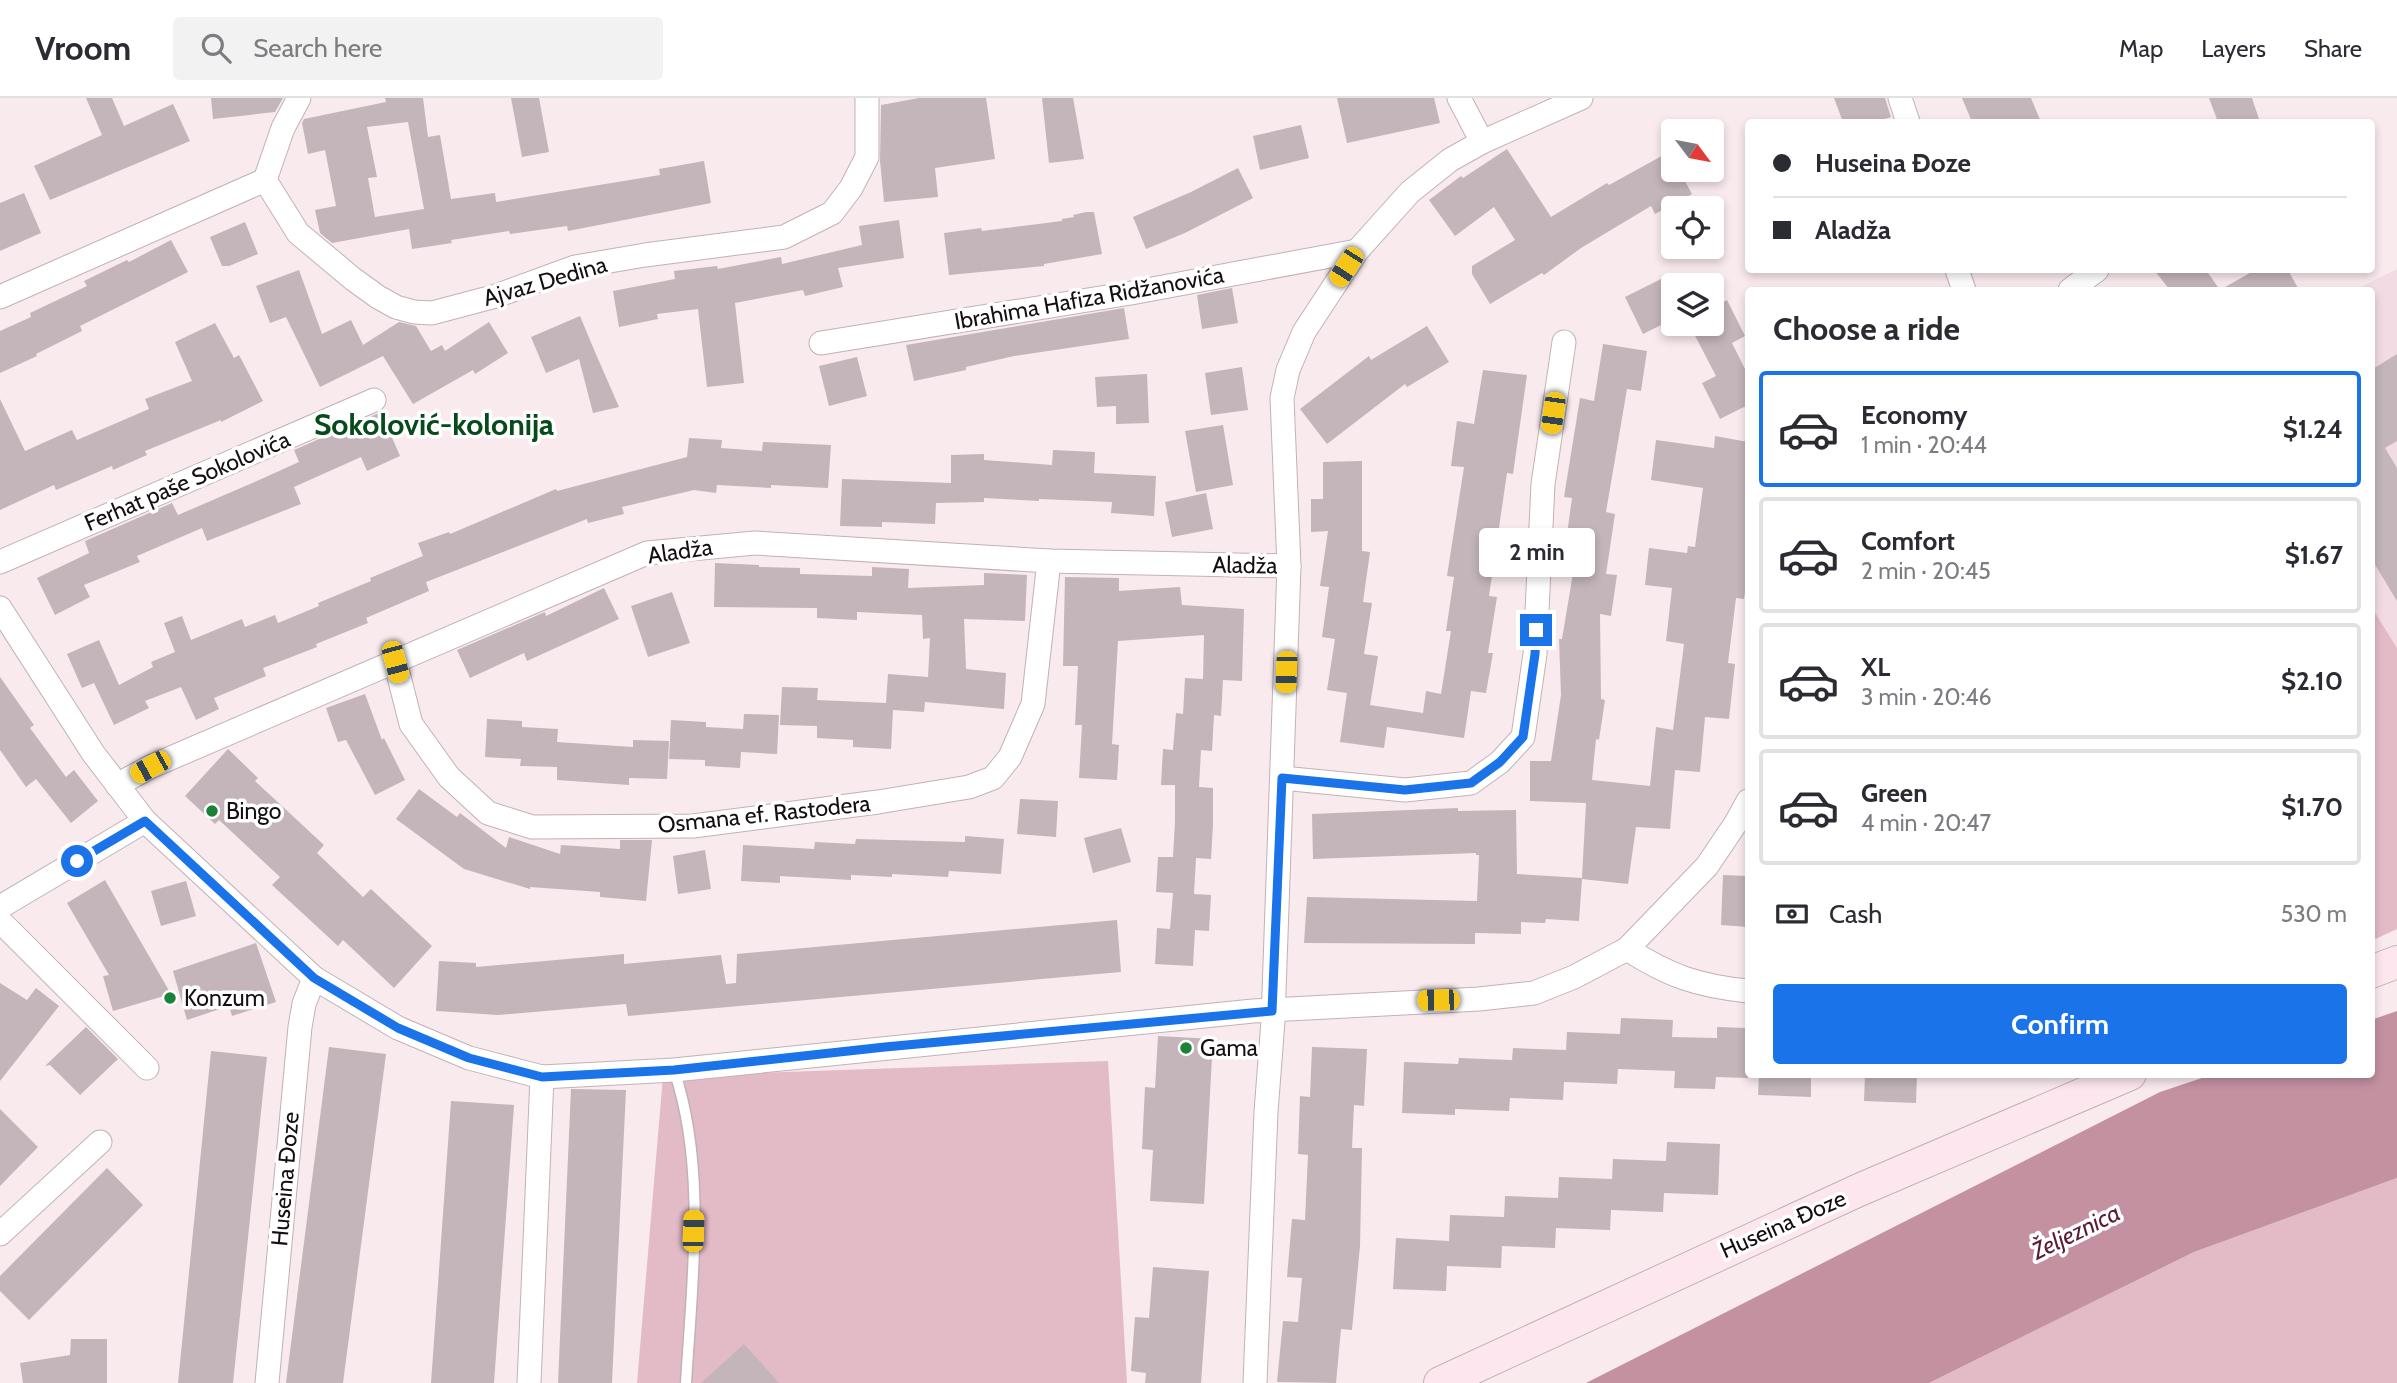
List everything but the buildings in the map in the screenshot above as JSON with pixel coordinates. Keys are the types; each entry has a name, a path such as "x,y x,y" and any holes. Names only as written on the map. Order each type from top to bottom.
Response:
{"street":[{"path":"0,297 264,180 283,128 299,98"},
{"name":"Ajvaz Dedina","path":"264,180 298,233 352,279 396,307 432,313 496,296 575,267 784,237 832,213 851,188 867,157 867,98"},
{"path":"1459,98 1482,142"},
{"path":"1255,1383 1289,566 1282,398 1288,370 1304,332 1357,251 1410,192 1450,160 1482,142 1581,98"},
{"path":"1900,98 1907,119"},
{"name":"Ibrahima Hafiza Ridžanovića","path":"821,343 1131,293 1357,251"},
{"path":"2074,287 2093,273"},
{"path":"1282,778 1405,790 1471,783 1500,762 1523,737 1535,654 1543,484 1564,342"},
{"name":"Ferhat paše Sokolovića","path":"0,562 374,400"},
{"name":"Aladža","path":"117,785 150,767 647,553 755,542 1049,561 1289,566"},
{"name":"Osmana ef. Rastodera","path":"395,662 411,724 449,777 488,813 532,827 693,826 878,802 970,787 993,778 1010,757 1032,704 1049,561"},
{"path":"0,608 93,753 145,821 314,978 398,1028 469,1058 542,1077 674,1070 885,1047 1272,1011 1479,999 1534,993 1574,977 1627,948 1737,839 1745,811"},
{"path":"0,907 145,821"},
{"path":"0,921 147,1068"},
{"path":"1627,948 1657,968 1711,988 1745,991"},
{"path":"2375,970 2397,962"},
{"name":"Huseina Đoze","path":"267,1383 300,1027 304,1004 314,978"},
{"path":"529,1383 542,1077"},
{"name":"Huseina Đoze","path":"1440,1383 1859,1190 2121,1078"},
{"path":"0,1234 100,1142"}],"lane":[{"path":"674,1070 685,1104 694,1186 686,1383"}],"shaded area":[{"path":"2397,269 2397,648 2375,612 2375,287 2361,287"},
{"path":"2375,612 2397,648 2397,929 2375,939"},
{"path":"1108,1061 1127,1383 637,1383 663,1076"},
{"path":"2397,1178 2397,1383 1929,1383 2194,1252"}],"water":[{"name":"Željeznica","path":"2397,1011 2397,1178 2194,1252 1929,1383 1586,1383 2160,1092 2202,1078 2375,1078 2375,1019"}],"place":[{"name":"Bingo","path":"212,811"},
{"name":"Konzum","path":"170,998"},
{"name":"Gama","path":"1186,1048"}],"district":[{"name":"Sokolović-kolonija","path":"434,425"}],"route":[{"path":"77,861 145,821 314,978 398,1028 469,1058 542,1077 674,1070 885,1047 1272,1011 1282,778 1405,790 1471,783 1500,762 1523,737 1536,630"}]}
